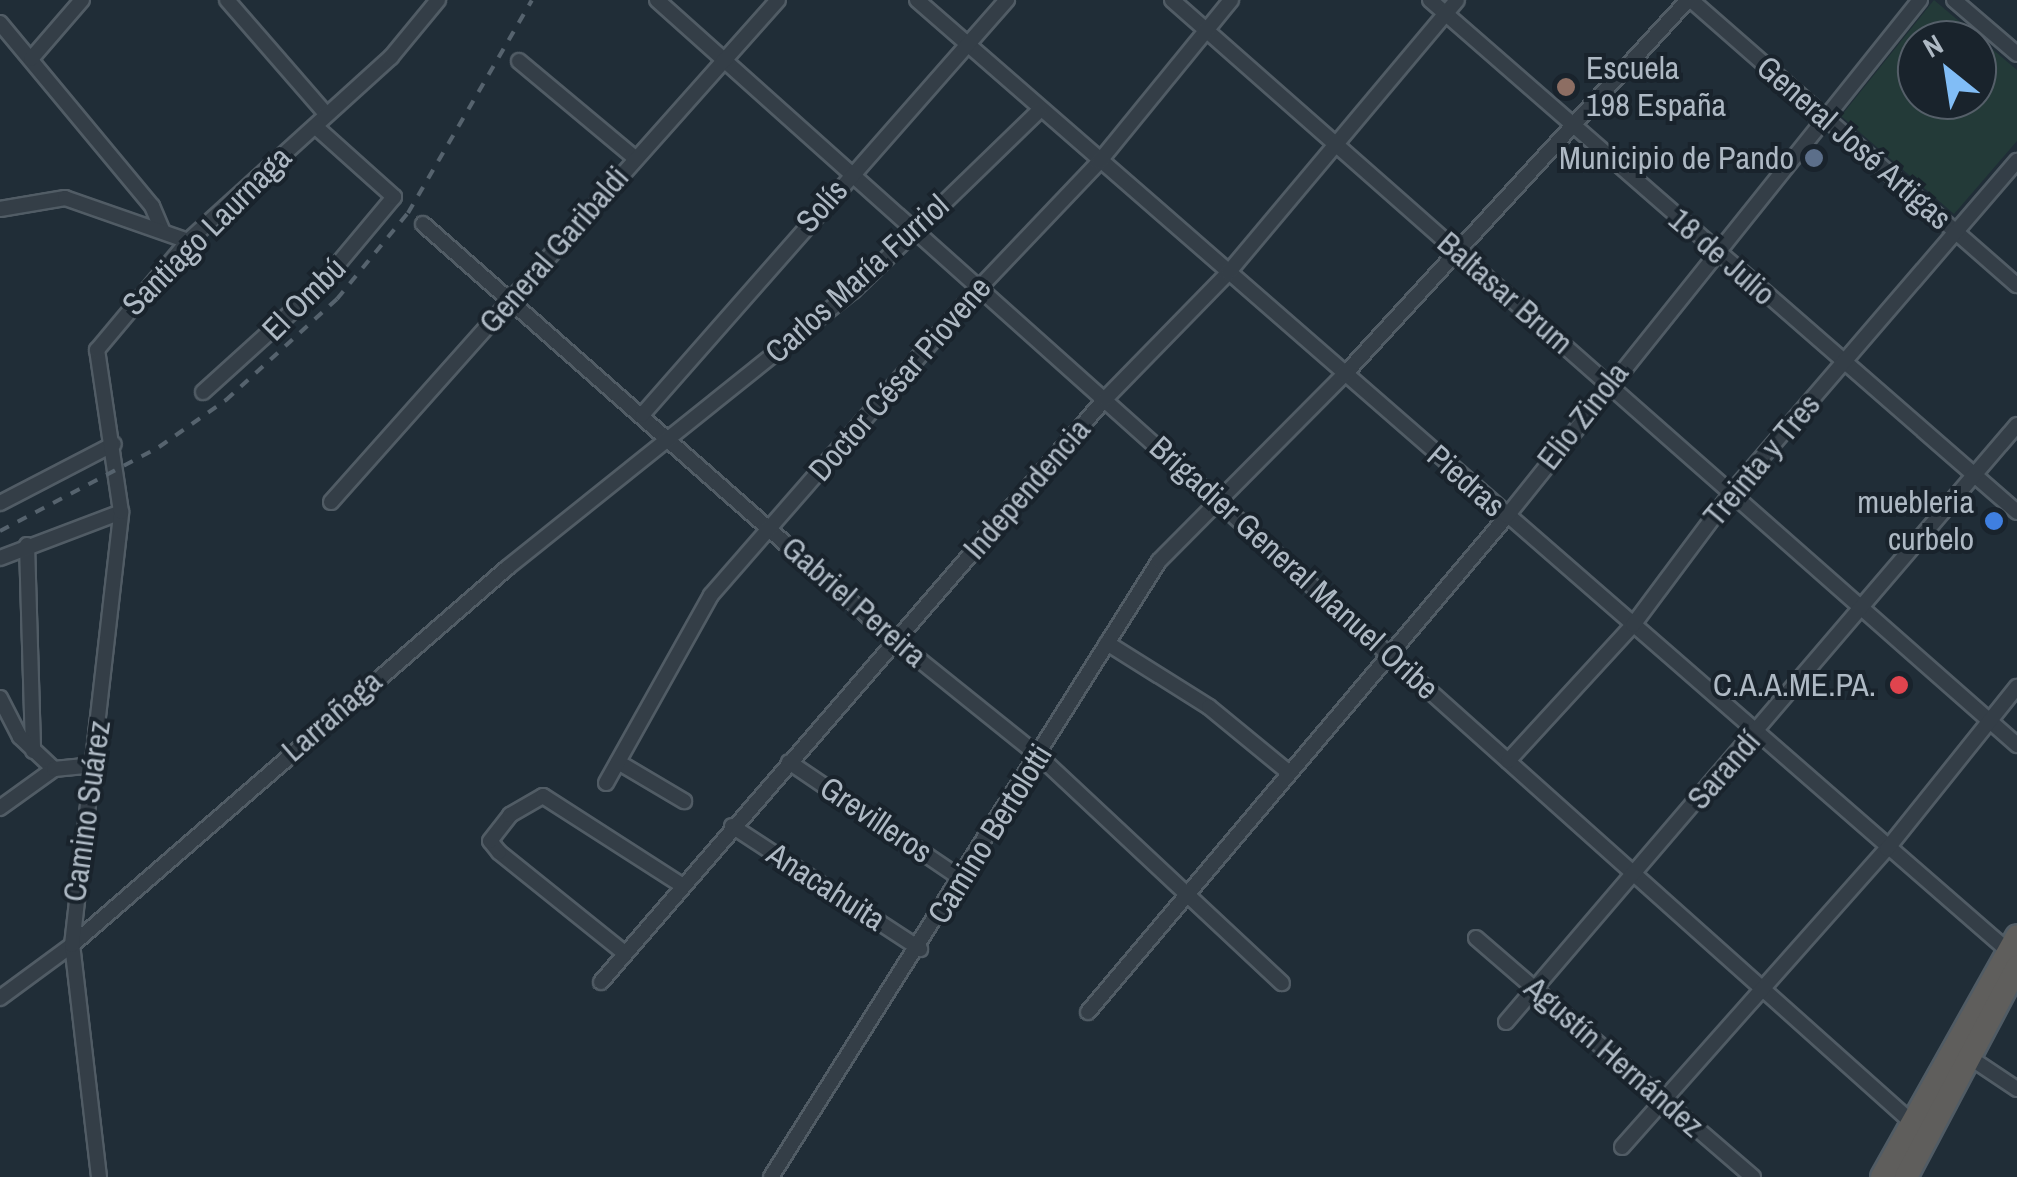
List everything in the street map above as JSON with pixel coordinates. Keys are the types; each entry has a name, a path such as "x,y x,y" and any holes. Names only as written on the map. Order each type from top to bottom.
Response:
{"highway":[{"path":"1882,1177 1921,1132 1972,1059 2015,953"},
{"path":"1906,1177 1921,1132 2015,953"}],"street":[{"path":"31,58 82,0"},
{"path":"227,0 327,115"},
{"name":"Santiago Laurnaga","path":"114,444 98,350 188,241 391,57 438,0"},
{"name":"Brigadier General Manuel Oribe","path":"657,0 1636,871 1921,1132"},
{"name":"General Garibaldi","path":"331,502 722,58 778,0"},
{"name":"Piedras","path":"916,0 1887,849 2015,953"},
{"name":"Solís","path":"642,415 852,173 970,47 1007,0"},
{"name":"Baltasar Brum","path":"1172,0 2017,745"},
{"name":"Doctor César Piovene","path":"606,783 703,607 980,287 1100,162 1231,0"},
{"name":"18 de Julio","path":"1430,0 2017,512"},
{"name":"Independencia","path":"601,982 622,951 1105,399 1228,274 1332,141 1457,0"},
{"name":"General José Artigas","path":"1689,0 2017,286"},
{"name":"Camino Bertolotti","path":"771,1177 920,948 1159,561 1344,376 1455,248 1689,0"},
{"name":"Elio Zinola","path":"1088,1012 1388,650 1507,516 1608,383 1920,0"},
{"path":"1954,0 2017,54"},
{"path":"3,31 31,58 152,206 162,230"},
{"path":"519,61 635,158"},
{"name":"Carlos María Furriol","path":"666,438 853,292 1040,110"},
{"name":"El Ombú","path":"204,392 317,289 394,197 315,126"},
{"name":"Treinta y Tres","path":"1508,760 1633,625 1732,492 2017,161"},
{"path":"0,208 64,198 188,241"},
{"name":"Gabriel Pereira","path":"423,224 896,641 1038,755 1282,982"},
{"name":"Sarandí","path":"1506,1022 1756,735 1860,605 2017,425"},
{"name":"Larrañaga","path":"0,998 72,945 376,677 666,438"},
{"path":"0,502 114,444"},
{"name":"Camino Suárez","path":"99,1177 72,945 122,512 114,444"},
{"path":"0,558 122,512"},
{"path":"27,545 32,751"},
{"path":"1107,643 1209,706 1288,772"},
{"path":"1622,1147 1887,849 2017,687"},
{"path":"0,698 32,751 54,769"},
{"path":"618,762 684,801"},
{"name":"Grevilleros","path":"790,762 962,878"},
{"path":"0,808 54,769 95,765"},
{"path":"622,951 498,852 490,840 510,815 543,796 680,884"},
{"name":"Anacahuita","path":"732,826 920,948"},
{"name":"Agustín Hernández","path":"1476,938 1753,1177"},
{"path":"1972,1059 2017,1089"}],"green space":[{"path":"1934,0 1958,20 1918,20"},
{"path":"1897,46 1897,120 1997,120 1997,53 2017,70 2017,141 1954,214 1841,116"}],"railway":[{"path":"0,531 159,447 226,400 337,299 408,213 532,0"}],"place":[{"name":"Escuela 198 España","path":"1566,87"},
{"name":"Municipio de Pando","path":"1814,158"},
{"name":"muebleria curbelo","path":"1994,521"},
{"name":"C.A.A.ME.PA.","path":"1899,685"}]}
